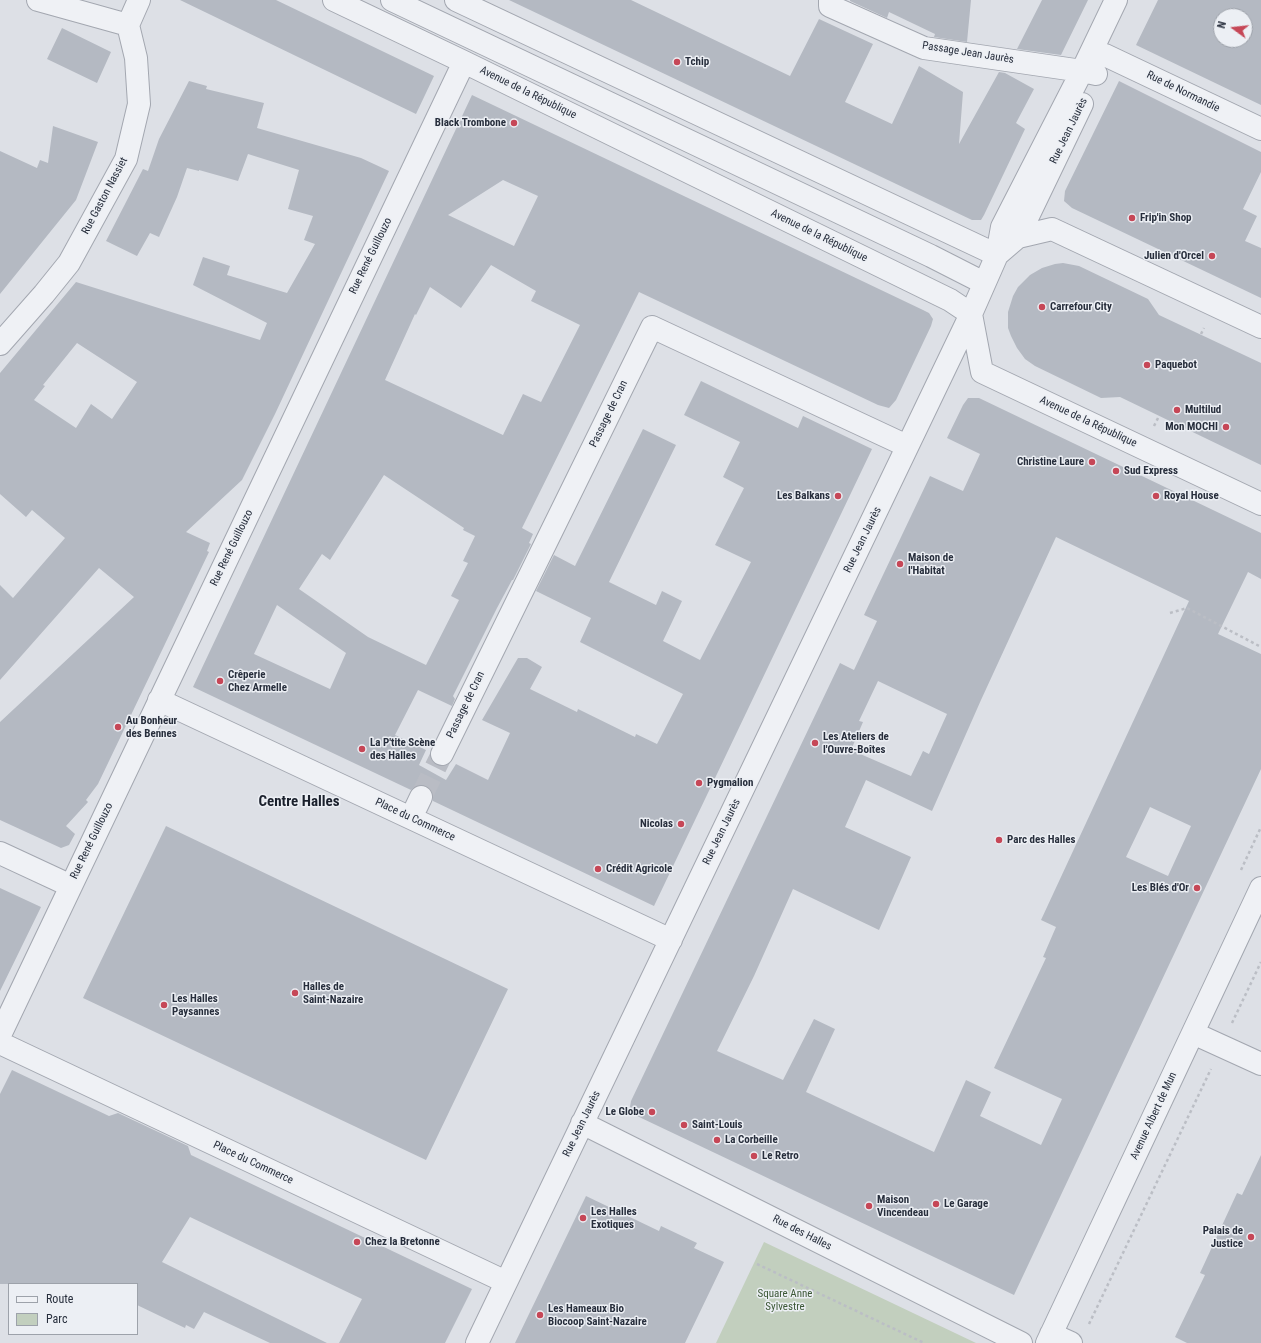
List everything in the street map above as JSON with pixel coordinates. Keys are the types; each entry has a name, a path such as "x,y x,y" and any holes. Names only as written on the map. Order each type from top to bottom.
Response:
{"street":[{"path":"38,0 128,26 139,0"},
{"name":"Avenue de la République","path":"334,0 464,62 936,294 971,314 982,372 1261,504"},
{"path":"392,0 984,283"},
{"path":"456,0 489,7 997,255"},
{"name":"Passage Jean Jaurès","path":"830,0 830,6 924,48 1089,72"},
{"name":"Rue Jean Jaurès","path":"997,255 1018,237 1089,72 1116,0"},
{"name":"Rue Jean Jaurès","path":"477,1343 971,314 997,255 1002,227 1089,72 1106,55 1132,0"},
{"name":"Rue Gaston Nassiet","path":"0,344 69,263 126,159 140,104 136,58 128,26"},
{"name":"Rue de Normandie","path":"1106,55 1261,129"},
{"name":"Rue René Guillouzo","path":"0,1035 464,62"},
{"path":"1018,237 1052,229 1261,327"},
{"name":"Passage de Cran","path":"442,754 652,327 907,446"},
{"name":"Place du Commerce","path":"159,700 670,940"},
{"path":"411,818 421,797"},
{"path":"0,853 71,886"},
{"name":"Avenue Albert de Mun","path":"1049,1339 1261,888"},
{"path":"1193,1033 1261,1064"},
{"name":"Place du Commerce","path":"0,1043 506,1282"},
{"name":"Rue des Halles","path":"582,1124 1021,1343"},
{"path":"1049,1339 1071,1343"}],"path":[{"path":"1170,613 1187,608 1261,647"},
{"path":"1088,1328 1261,962"},
{"path":"756,1264 924,1343"}],"green space":[{"name":"Square Anne Sylvestre","path":"764,1242 976,1343 716,1343"}],"building":[{"path":"180,0 276,0 434,76 416,114"},
{"path":"509,0 631,0 790,76 819,19 873,44 845,102 892,124 919,66 963,92 959,144 999,72 1005,73 1034,89 1016,123 1025,129 984,215 981,220 972,220"},
{"path":"850,0 971,0 967,42 934,37 935,34 889,12 887,18"},
{"path":"1042,0 1088,0 1061,55 1017,49"},
{"path":"1158,0 1261,0 1261,105 1136,45"},
{"path":"62,28 111,52 97,83 47,59"},
{"path":"189,81 207,86 206,89 264,103 257,128 361,158 389,171 275,414 242,480 186,532 210,543 207,551 209,552 98,784 86,800 88,802 66,826 75,834 69,845 61,848 0,820 0,722 134,597 99,568 0,680 0,585 13,598 65,538 32,510 26,517 0,494 0,373 76,282 260,340 267,323 193,285 203,257 230,266 227,275 287,293 315,244 304,240 313,216 288,209 299,170 248,154 238,181 187,168 177,197 159,237 150,233 137,256 106,241 143,169 148,171 159,139","holes":["77,343 137,382 112,419 91,404 76,428 34,400 45,386 43,385"]},
{"path":"1119,81 1261,152 1261,172 1243,209 1257,216 1245,241 1261,248 1261,298 1072,208 1064,201 1065,191"},
{"path":"472,95 923,310 929,313 933,319 896,400 889,408 878,405 639,292 522,528 533,534 529,543 531,544 453,696 455,699 452,706 418,690 395,735 426,750 419,765 446,780 456,764 488,780 510,733 482,720 518,658 527,658 542,667 530,689 577,712 578,709 635,737 636,734 657,744 683,694 580,642 591,618 536,591 554,555 575,566 643,429 676,445 609,582 656,605 662,591 682,601 663,641 700,660 751,562 715,545 744,488 723,477 740,442 684,415 701,381 798,428 803,416 872,449 654,906 433,801 431,790 426,786 420,785 411,790 193,687","holes":["503,180 538,196 514,246 448,215","491,265 536,291 531,301 580,325 541,402 523,394 503,435 385,380 415,314 416,315 430,287 461,308","384,475 464,528 463,530 475,536 463,561 468,563 451,596 459,600 426,665 368,637 299,589 322,554 330,560","277,605 346,653 330,689 254,654"]},
{"path":"53,126 98,142 76,200 0,294 0,151 37,168 40,160 48,163"},
{"name":"Paquebot","path":"1063,263 1079,266 1148,299 1159,315 1261,363 1261,465 1120,397 1101,398 1035,366 1025,359 1017,348 1008,328 1008,312 1013,296 1018,287 1030,275 1042,268"},
{"path":"968,398 979,398 1261,533 1261,579 1248,572 1218,634 1261,654 1261,769 1014,1295 637,1116 632,1113 630,1107 631,1101 840,663 854,670 877,621 864,615 930,476 963,491 980,454 947,438","holes":["1056,537 1189,601 1041,920 1056,927 1043,957 1046,958 994,1068 1062,1099 1041,1145 980,1116 991,1092 966,1080 934,1152 806,1092 835,1029 814,1019 783,1080 717,1051 754,976 793,889 879,930 911,857 845,827 866,780 932,811","878,681 947,714 929,754 923,751 911,776 851,750 863,722 859,721","1150,807 1191,826 1168,876 1126,857"]},
{"name":"Halles de Saint-Nazaire","path":"166,826 508,989 426,1160 83,998"},
{"path":"0,888 41,907 0,991"},
{"path":"12,1070 109,1116 118,1113 188,1146 191,1155 472,1289 445,1343 339,1343 362,1299 190,1217 162,1262 327,1343 270,1343 204,1312 194,1329 186,1325 185,1328 138,1305 138,1283 0,1284 0,1094"},
{"path":"1261,1155 1261,1343 1187,1343 1175,1337 1205,1275 1200,1273 1237,1193 1242,1195"},
{"path":"586,1196 659,1231 661,1226 697,1243 694,1248 724,1262 685,1343 515,1343"}],"tunnel":[{"path":"421,797 442,754"}],"place":[{"name":"Tchip","path":"677,62"},
{"name":"Black Trombone","path":"514,123"},
{"name":"Frip'in Shop","path":"1132,218"},
{"name":"Julien d'Orcel","path":"1212,256"},
{"name":"Carrefour City","path":"1042,307"},
{"name":"Paquebot","path":"1147,365"},
{"name":"Multilud","path":"1177,410"},
{"name":"Mon MOCHI","path":"1226,427"},
{"name":"Christine Laure","path":"1092,462"},
{"name":"Sud Express","path":"1116,471"},
{"name":"Les Balkans","path":"838,496"},
{"name":"Royal House","path":"1156,496"},
{"name":"Maison de l'Habitat","path":"900,564"},
{"name":"Crêperie Chez Armelle","path":"220,681"},
{"name":"Au Bonheur des Bennes","path":"118,727"},
{"name":"Les Ateliers de l'Ouvre-Boîtes","path":"815,743"},
{"name":"La P'tite Scène des Halles","path":"362,749"},
{"name":"Pygmalion","path":"699,783"},
{"name":"Nicolas","path":"681,824"},
{"name":"Parc des Halles","path":"999,840"},
{"name":"Crédit Agricole","path":"598,869"},
{"name":"Les Blés d'Or","path":"1197,888"},
{"name":"Halles de Saint-Nazaire","path":"295,993"},
{"name":"Les Halles Paysannes","path":"164,1005"},
{"name":"Le Globe","path":"652,1112"},
{"name":"Saint-Louis","path":"684,1125"},
{"name":"La Corbeille","path":"717,1140"},
{"name":"Le Retro","path":"754,1156"},
{"name":"Le Garage","path":"936,1204"},
{"name":"Maison Vincendeau","path":"869,1206"},
{"name":"Les Halles Exotiques","path":"583,1218"},
{"name":"Palais de Justice","path":"1251,1237"},
{"name":"Chez la Bretonne","path":"357,1242"},
{"name":"Les Hameaux Bio Biocoop Saint-Nazaire","path":"540,1315"}],"district":[{"name":"Centre Halles","path":"299,802"}]}
